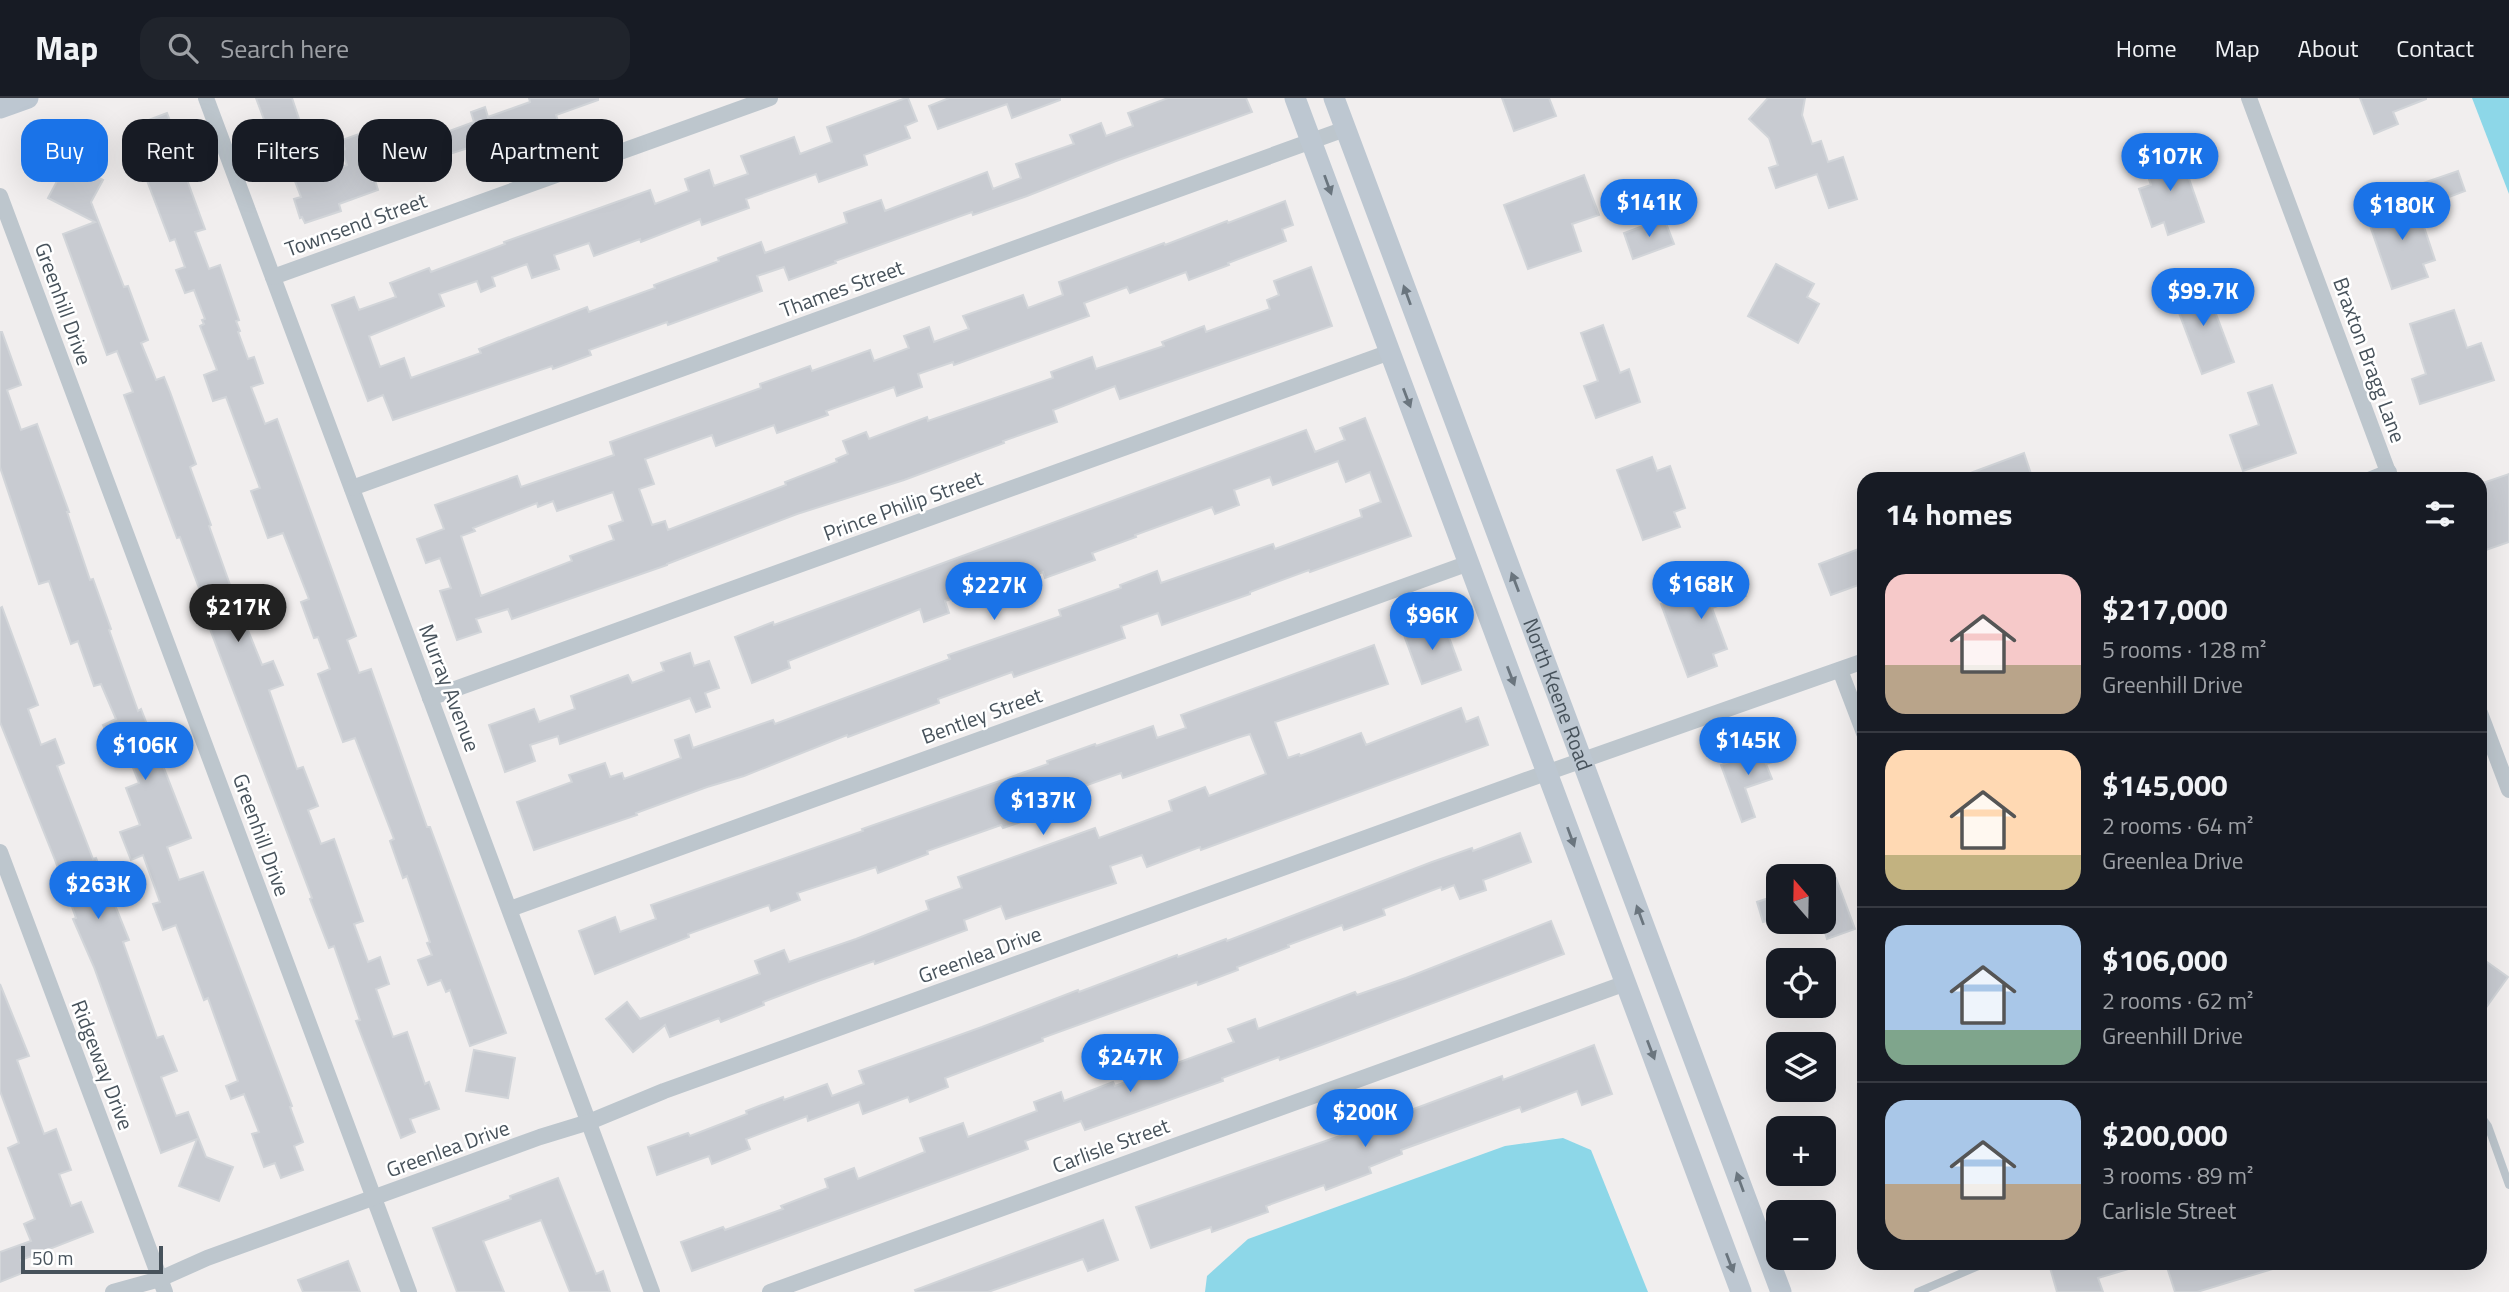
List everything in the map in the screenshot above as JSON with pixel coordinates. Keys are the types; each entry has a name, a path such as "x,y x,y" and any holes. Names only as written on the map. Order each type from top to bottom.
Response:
{"main road":[{"path":"0,108 28,98"},
{"name":"North Keene Road","path":"1295,98 1741,1292"},
{"name":"North Keene Road","path":"1334,98 1780,1292"}],"street":[{"name":"Murray Avenue","path":"206,98 652,1292"},
{"name":"Townsend Street","path":"273,277 770,98"},
{"name":"Braxton Bragg Lane","path":"2249,98 2389,472"},
{"name":"Thames Street","path":"352,488 1345,129"},
{"name":"Greenhill Drive","path":"0,196 409,1292"},
{"name":"Prince Philip Street","path":"430,698 1390,352"},
{"name":"Bentley Street","path":"510,908 1469,563"},
{"name":"Greenlea Drive","path":"113,1292 162,1285 207,1258 540,1137 589,1122 664,1091 1583,760 1857,664"},
{"path":"1840,670 1857,715"},
{"path":"2487,732 2509,790"},
{"name":"Ridgeway Drive","path":"0,852 162,1285"},
{"name":"Carlisle Street","path":"770,1292 1626,984"}],"lane":[{"path":"2487,1125 2509,1185"},
{"path":"1918,1292 1969,1270"}],"water":[{"path":"2472,98 2509,98 2509,194"},
{"path":"1563,1138 1591,1150 1648,1292 1205,1292 1207,1276 1248,1239 1505,1146"}],"building":[{"path":"256,98 292,98 299,119 264,119"},
{"path":"529,98 598,98 556,115 557,119 473,119 471,112 485,107 488,117 530,102"},
{"path":"906,98 917,121 905,126 910,138 864,155 867,165 819,182 816,174 746,199 749,208 702,225 700,219 641,242 640,239 594,256 589,243 554,255 559,269 532,278 527,264 492,277 495,286 481,292 477,281 439,294 444,306 369,336 380,367 404,358 411,378 481,353 479,349 587,307 589,312 655,288 654,285 761,242 765,253 847,223 844,213 881,200 885,211 987,172 993,189 1021,178 1016,164 1074,144 1070,135 1101,123 1106,136 1133,126 1128,113 1168,98 1246,98 1252,112 1027,196 973,215 972,212 789,280 784,267 757,276 762,291 589,350 591,355 553,369 552,366 393,420 383,395 368,401 332,305 354,297 359,310 396,297 390,283 429,268 431,272 505,244 504,242 650,190 655,204 689,191 685,179 709,170 714,186 748,174 741,156 794,137 800,154 832,142 827,127"},
{"path":"949,98 1060,100 1012,118 1007,104 938,129 929,106"},
{"path":"1502,98 1549,98 1556,116 1514,131"},
{"path":"1768,98 1805,98 1802,115 1812,144 1821,141 1828,162 1843,157 1857,199 1829,208 1817,174 1776,188 1769,168 1778,165 1769,138 1749,119"},
{"path":"2360,98 2426,99 2393,112 2398,124 2374,134"},
{"path":"167,113 169,119 151,119"},
{"path":"466,125 466,149 452,153 452,130"},
{"path":"358,134 358,182 376,182 378,190 339,204 341,211 305,223 302,217 300,218 294,199 301,197 295,182 344,182 344,166 347,165 344,139"},
{"path":"2178,147 2204,222 2168,235 2164,222 2152,227 2139,189 2151,185 2142,160"},
{"path":"2458,171 2465,191 2428,205 2420,184"},
{"path":"1584,175 1599,215 1572,224 1581,251 1528,269 1504,205"},
{"path":"56,182 102,182 91,202 124,287 128,286 148,340 141,343 156,380 164,377 170,392 196,464 190,467 234,596 262,665 273,661 283,685 269,690 297,769 303,767 318,806 308,810 321,844 334,839 363,921 354,924 368,962 380,957 389,984 376,989 393,1037 407,1032 425,1084 429,1082 439,1109 410,1119 415,1132 401,1138 356,1021 360,1020 334,946 329,948 310,899 312,898 202,608 206,607 180,537 177,538 124,395 133,392 117,351 107,355 63,234 95,222 48,198"},
{"path":"148,182 188,182 205,229 195,232 209,269 220,265 239,320 236,321 240,331 238,332 248,359 254,357 263,383 251,387 265,424 277,419 356,636 347,640 359,673 371,669 427,827 430,827 506,1033 470,1046 450,990 446,992 441,980 428,985 418,960 432,955 427,943 430,942 407,876 403,878 390,841 394,839 355,738 343,742 318,674 330,669 318,637 314,638 301,602 309,599 283,533 268,538 251,491 260,488 226,397 213,401 204,375 217,370 200,326 205,319 194,290 185,293 176,270 185,267 175,239 170,241"},
{"path":"2414,197 2435,260 2423,264 2428,277 2392,289 2366,214"},
{"path":"1285,201 1293,225 1282,229 1286,241 1228,263 1229,265 1189,280 1186,272 1130,293 1127,287 1084,303 1089,316 954,365 953,362 918,374 922,387 897,396 894,387 826,411 828,415 777,433 774,425 716,446 712,435 645,459 654,484 639,489 652,525 665,521 668,530 786,485 785,482 837,462 836,459 848,454 843,441 866,432 869,439 927,417 928,421 1053,378 1051,372 1092,357 1096,369 1164,346 1162,342 1204,326 1206,332 1270,309 1267,300 1279,295 1274,281 1311,267 1332,326 1120,399 1115,386 1053,410 1057,422 1003,441 1004,443 904,480 797,514 667,565 512,619 508,609 476,619 481,632 457,640 440,591 451,588 440,558 426,563 417,539 444,529 435,505 517,476 521,487 614,455 610,442 761,388 760,384 810,366 812,371 870,350 874,361 909,348 904,336 929,327 934,342 969,329 963,316 1023,295 1028,308 1063,295 1059,282 1227,221 1228,223","holes":["613,492 623,521 609,526 614,540 570,556 572,561 481,596 461,536 475,531 473,528 537,503 538,507 553,501 557,511"]},
{"path":"1664,218 1674,244 1633,259 1624,233"},
{"path":"1776,264 1814,284 1807,297 1819,304 1798,343 1748,316"},
{"path":"2204,282 2234,362 2202,374 2172,294"},
{"path":"2454,310 2467,348 2481,343 2494,380 2420,404 2412,379 2426,374 2410,324"},
{"path":"1603,325 1620,373 1629,369 1640,402 1596,418 1584,386 1598,381 1581,333"},
{"path":"0,332 21,385 7,390 21,430 37,424 138,711 141,709 191,838 167,847 179,880 203,872 292,1106 290,1107 303,1142 294,1146 303,1170 281,1178 275,1163 264,1167 252,1134 259,1132 244,1094 231,1099 226,1086 238,1081 208,998 204,1000 176,925 163,930 153,904 160,902 143,855 131,860 120,832 140,825 126,788 139,783 128,755 117,759 103,725 116,719 101,684 94,686 78,641 71,644 49,581 39,584 0,467"},
{"path":"2272,385 2296,453 2243,471 2230,435 2259,425 2248,393"},
{"path":"1365,418 1411,536 1310,572 1309,570 1162,625 1158,613 1121,626 1125,638 1014,677 1012,672 938,699 939,703 848,737 847,735 744,776 534,850 517,802 572,782 569,775 605,763 610,777 622,773 624,779 681,758 675,740 689,735 693,748 773,720 775,724 950,659 948,655 1061,616 1059,610 1121,588 1120,585 1157,571 1161,583 1273,544 1275,549 1362,517 1360,510 1381,502 1370,472 1346,482 1338,461 1273,485 1270,477 1234,490 1239,505 1215,514 1212,507 1135,535 1136,537 1092,553 1095,560 1045,578 1043,572 984,594 982,588 945,601 949,613 924,622 920,609 788,661 790,668 752,683 735,637 1306,430 1315,452 1345,440 1340,428"},
{"path":"2024,453 2030,472 1973,472"},
{"path":"1652,457 1657,471 1670,466 1685,508 1674,512 1680,527 1643,540 1617,470"},
{"path":"2509,474 2509,542 2487,550 2487,482"},
{"path":"1857,550 1857,586 1831,595 1819,564"},
{"path":"1736,570 1746,596 1712,608 1727,649 1713,654 1717,666 1688,677 1661,604 1706,587 1704,581"},
{"path":"2,607 38,705 28,709 41,745 55,739 64,763 57,766 93,859 96,858 129,940 123,942 157,1038 163,1036 177,1071 161,1077 176,1116 188,1112 206,1157 233,1167 219,1201 179,1186 197,1139 161,1153 94,967 73,919 76,918 55,860 0,722"},
{"path":"1443,621 1461,670 1422,684 1404,635"},
{"path":"1374,645 1388,684 1275,722 1288,758 1361,733 1366,745 1461,708 1466,722 1478,717 1488,745 1201,850 1200,847 1147,867 1142,855 1110,866 1116,883 1006,919 1001,906 964,920 967,930 875,964 874,961 818,981 721,1022 719,1018 670,1037 665,1025 633,1052 606,1019 627,1002 640,1019 760,974 755,961 784,950 789,962 856,939 929,910 926,901 962,888 958,877 1095,828 1099,838 1172,811 1169,801 1205,787 1209,796 1266,774 1250,734 1123,778 1121,773 1022,805 1027,820 1003,828 1001,825 927,851 928,854 878,873 876,867 797,893 800,900 771,911 769,905 688,934 689,937 595,974 579,931 615,917 620,932 656,919 651,905 1048,764 1047,761 1095,744 1096,746 1153,726 1157,738 1186,728 1181,715"},
{"path":"690,653 694,666 709,661 719,688 705,693 710,707 696,712 690,698 560,744 558,736 530,745 535,761 505,772 489,725 534,709 539,722 575,709 571,696 628,675 632,683 664,671 661,663"},
{"path":"1775,745 1780,760 1766,764 1772,779 1745,788 1755,817 1742,822 1721,765"},
{"path":"1520,833 1531,862 1483,880 1486,890 1460,899 1454,885 1442,890 1441,887 1383,909 1385,915 1344,930 1342,925 1237,967 1238,970 1198,985 1197,982 1042,1038 1043,1041 945,1078 948,1087 910,1102 908,1097 863,1114 859,1102 808,1121 807,1116 746,1139 750,1149 712,1164 709,1156 657,1175 648,1147 688,1133 690,1136 747,1114 746,1111 827,1084 832,1096 864,1084 859,1071 1177,955 1178,957 1226,939 1227,941 1432,862 1472,848 1473,851"},
{"path":"1836,878 1855,929 1827,939 1826,934 1836,934"},
{"path":"1766,899 1766,921 1763,922 1757,902"},
{"path":"1551,921 1564,954 1085,1130 1081,1121 1025,1141 1028,1149 692,1271 681,1242 723,1227 725,1230 783,1209 781,1206 828,1188 825,1179 854,1168 858,1179 925,1152 920,1138 963,1123 968,1137 1037,1111 1034,1102 1061,1092 1064,1101 1113,1082 1115,1086 1234,1042 1228,1029 1255,1019 1258,1029 1355,992 1357,995 1406,978"},
{"path":"2487,962 2508,977 2487,1006"},
{"path":"0,984 29,1056 17,1060 44,1134 56,1129 71,1170 59,1174 71,1206 81,1202 93,1232 21,1260 25,1272 0,1282 0,1252 31,1241 24,1224 35,1219 8,1148 19,1143 0,1091"},
{"path":"1594,1045 1612,1094 1582,1105 1577,1091 1522,1112 1520,1107 1401,1150 1402,1154 1369,1167 1371,1173 1326,1190 1324,1185 1266,1206 1268,1212 1212,1232 1211,1227 1151,1248 1136,1207 1502,1076 1503,1080"},
{"path":"474,1050 515,1058 508,1098 466,1091"},
{"path":"558,1178 596,1274 603,1271 610,1292 570,1292 541,1220 483,1241 504,1292 457,1292 433,1228"},
{"path":"1103,1220 1118,1260 1088,1271 1083,1259 988,1292 915,1290"},
{"path":"348,1261 360,1292 303,1292 298,1280"},
{"path":"2051,1270 2125,1270 2098,1278 2103,1292 2057,1292"},
{"path":"2168,1270 2269,1270 2197,1292 2175,1292"}]}
